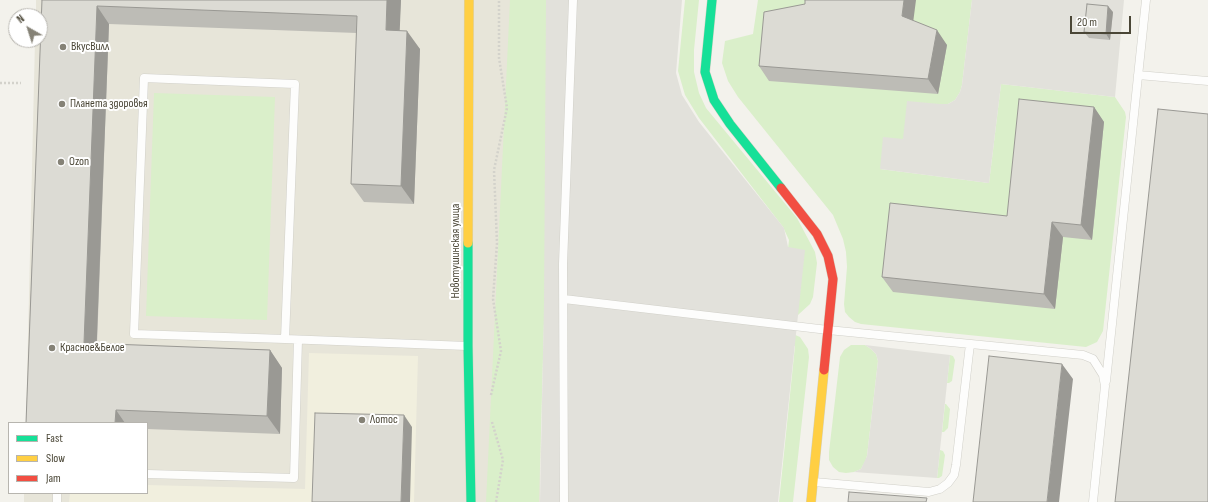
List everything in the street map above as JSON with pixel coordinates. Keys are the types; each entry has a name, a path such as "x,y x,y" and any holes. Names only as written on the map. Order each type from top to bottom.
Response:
{"street":[{"name":"Новотушинская улица","path":"469,0 468,346 470,502"},
{"path":"712,0 705,72 714,100 730,124 817,234 828,256 833,279 811,502"}],"lane":[{"path":"564,502 563,264 573,0"},
{"path":"1093,502 1146,0"},
{"path":"1138,74 1208,81"},
{"path":"285,339 295,84 144,78 134,334 468,346"},
{"path":"564,299 828,330 1083,355 1093,359 1098,366 1103,375 1105,386"},
{"path":"148,474 294,478 298,340"},
{"path":"813,482 929,492 940,489 948,483 954,475 956,465 970,344"}],"path":[{"path":"490,402 501,352 493,299 497,243 494,170 507,108 499,58 499,0"},
{"path":"0,83 21,83"},
{"path":"490,416 503,460 496,502"}],"shaded area":[{"path":"36,0 546,0 540,502 24,502 24,494 148,494 148,422 26,422 35,48 48,48 48,8 36,8"},
{"path":"546,0 682,0 676,73 682,95 699,122 784,228 788,247 805,250 778,502 540,502 544,303"},
{"path":"972,0 1124,0 1115,97 1001,84 989,183 880,169 883,137 903,139 907,101 948,104 955,100 960,92"},
{"path":"865,345 950,355 937,478 854,472 861,469 867,456 878,361 876,354"},
{"name":"Лотос","path":"309,353 418,356 414,502 69,502 70,494 148,494 148,485 305,489"}],"green space":[{"path":"510,0 553,0 539,502 486,502"},
{"path":"685,0 699,0 694,50 694,72 699,93 706,108 797,218 815,252 817,263 813,297 810,304 798,315 788,249 789,240 783,227 699,118 685,95 678,71"},
{"path":"758,0 972,0 960,92 955,100 948,104 940,104 903,139 880,169 989,183 1001,84 1115,97 1125,112 1126,117 1103,331 1097,342 1086,347 861,324 855,322 849,317 845,312 844,304 847,267 846,252 843,239 833,215 738,97 728,81 722,63 725,41 753,34"},
{"path":"154,93 275,97 267,320 146,316"},
{"path":"793,334 800,337 808,349 809,357 793,502 779,502 795,346 780,345"},
{"path":"851,345 865,345 876,354 878,361 867,456 861,469 846,473 839,472 833,467 829,460 829,452 840,357 844,350"},
{"path":"950,355 953,356 955,360 952,381 947,383"},
{"path":"945,404 950,409 948,428 942,432"},
{"path":"940,450 943,451 945,455 942,476 937,478"}],"building":[{"path":"42,0 387,0 386,30 407,31 401,186 351,184 357,16 97,6 84,343 270,350 267,416 116,410 115,422 26,422 40,48 48,48 48,8 42,8"},
{"path":"805,0 904,0 902,16 937,30 928,79 759,66 764,12 805,4"},
{"path":"1087,4 1108,6 1106,34 1084,32"},
{"path":"1019,99 1094,107 1081,225 1052,222 1044,294 882,277 890,203 1007,216"},
{"path":"1158,109 1208,114 1208,502 1115,502"},
{"path":"989,356 1062,364 1047,502 973,502"},
{"path":"315,413 404,415 401,502 312,502"},
{"path":"849,492 927,498 926,502 848,502"}],"traffic: fast":[{"path":"712,0 705,72 714,100 730,124 781,188"},
{"path":"468,243 471,502"}],"traffic: slow":[{"path":"468,243 469,0"},
{"path":"811,502 824,370"}],"traffic: jam":[{"path":"781,188 817,234 828,256 833,279 824,370"}],"place":[{"name":"ВкусВилл","path":"63,47"},
{"name":"Планета здоровья","path":"62,104"},
{"name":"Ozon","path":"61,162"},
{"name":"Красное&Белое","path":"52,348"},
{"name":"Лотос","path":"362,420"}]}
